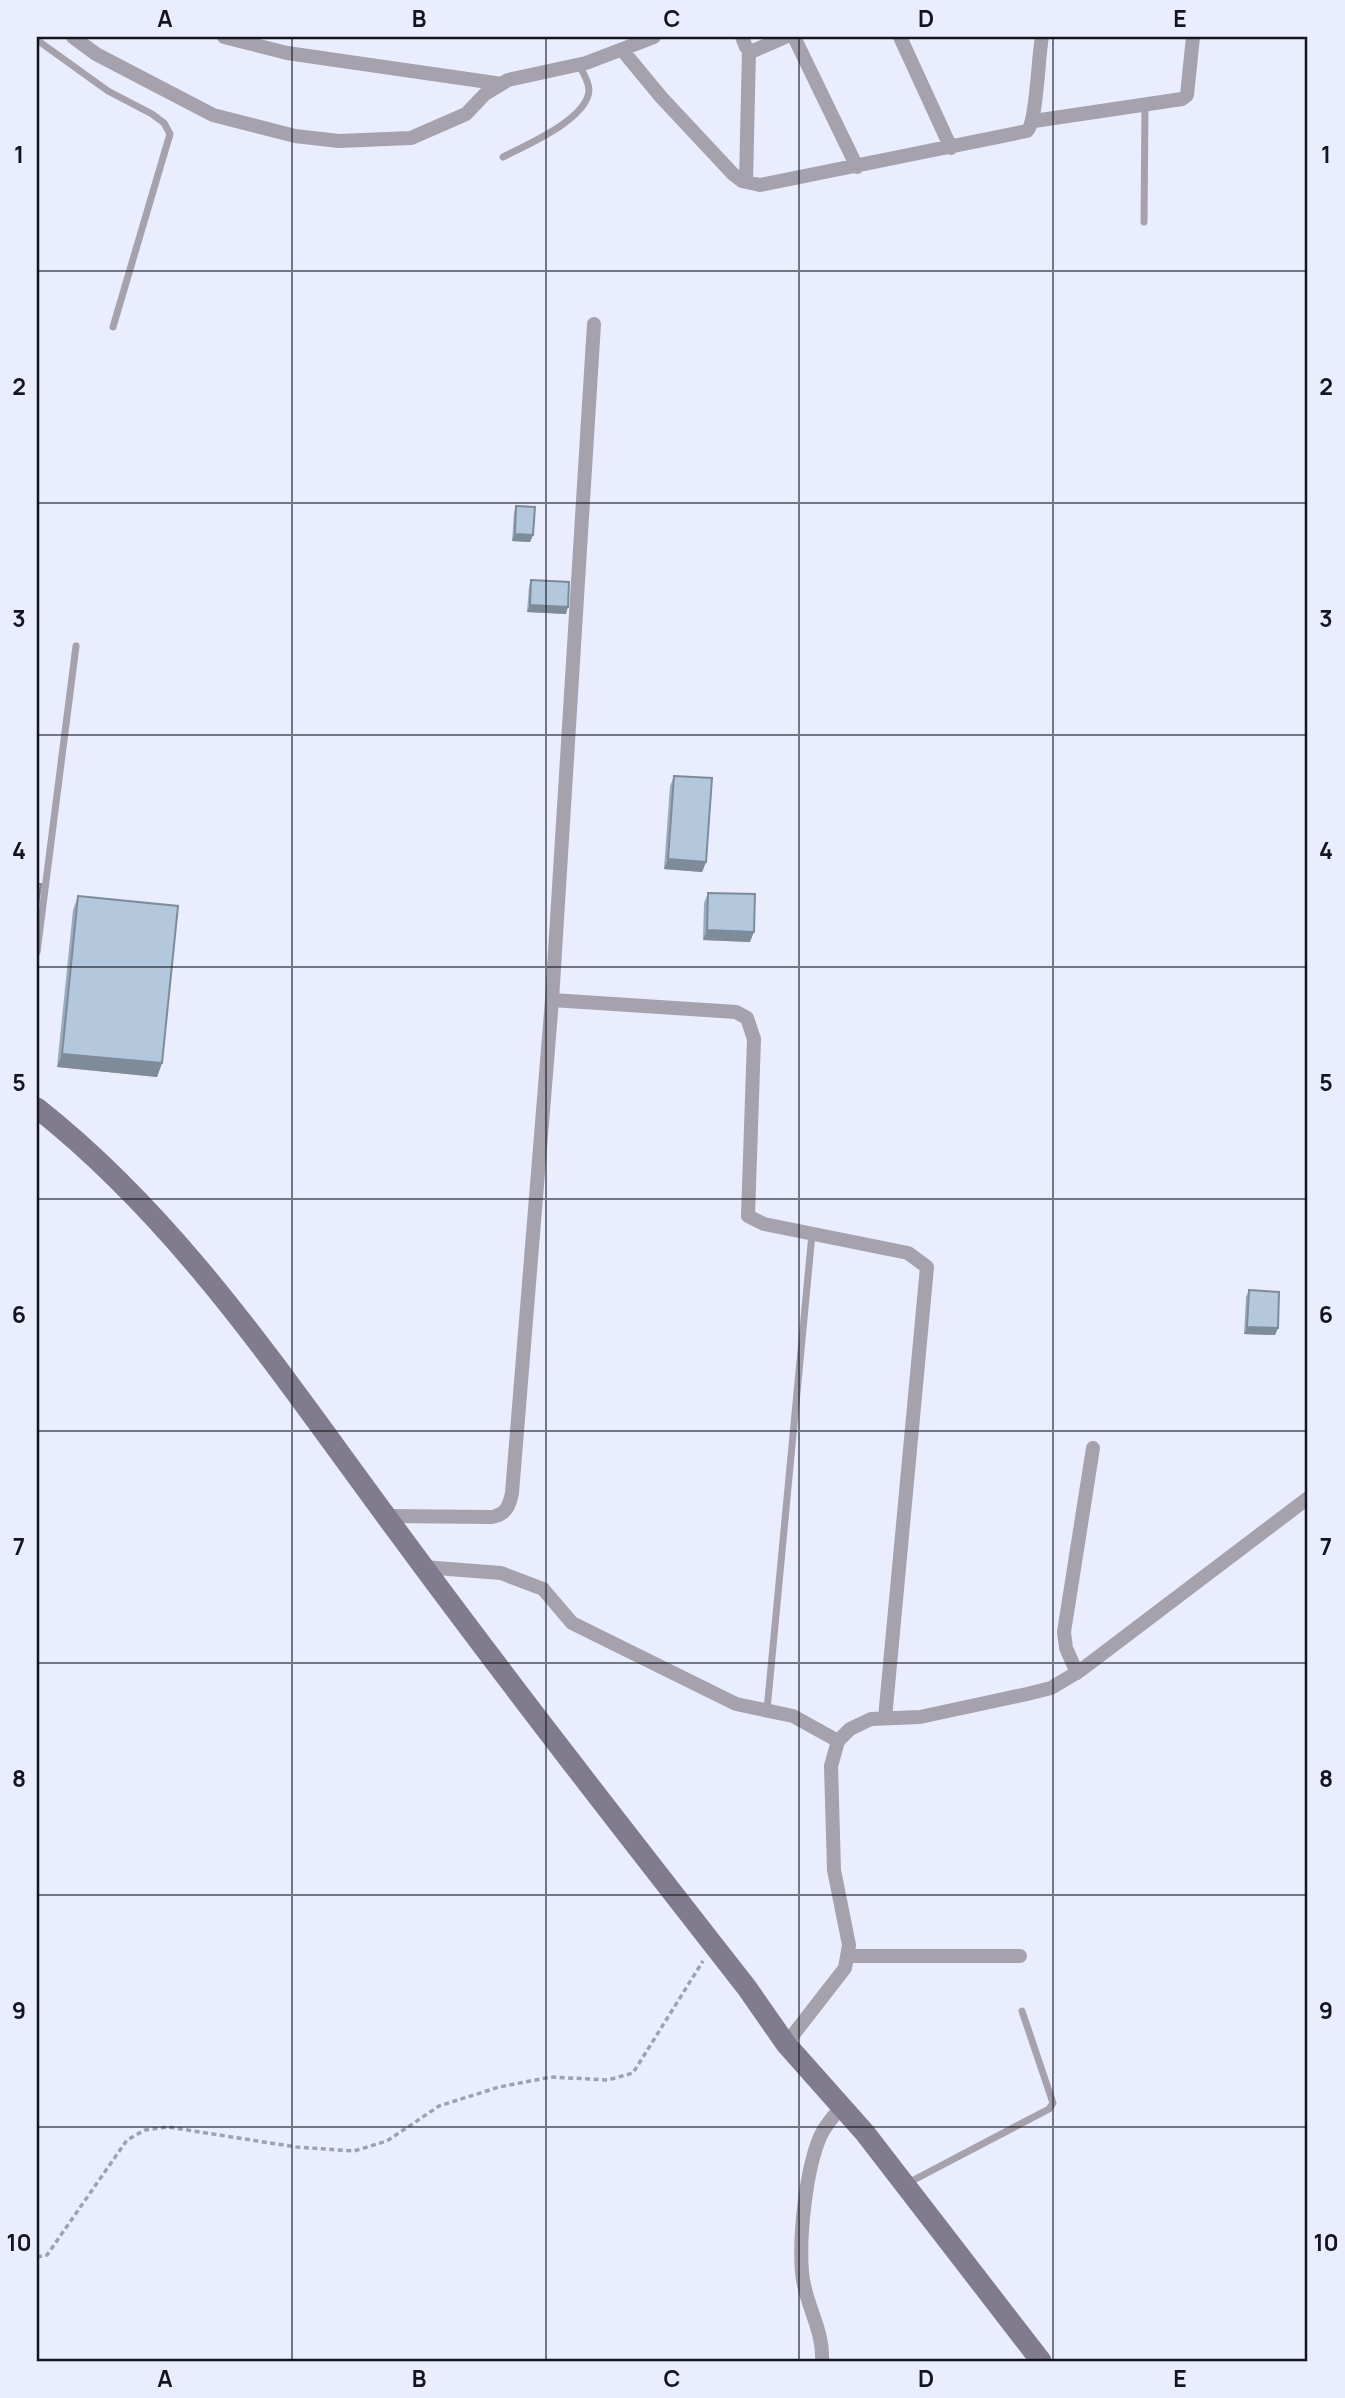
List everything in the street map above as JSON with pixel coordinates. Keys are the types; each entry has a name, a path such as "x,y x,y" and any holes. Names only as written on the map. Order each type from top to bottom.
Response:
{"street":[{"path":"72,37 96,54 213,115 295,136 339,141 411,138 466,114 485,94 502,84 579,65 623,51 654,37"},
{"path":"225,37 287,53 502,84"},
{"path":"746,182 745,43 758,50 785,37"},
{"path":"794,37 857,167"},
{"path":"900,37 951,148"},
{"path":"623,51 661,97 733,174 746,182 760,185 1027,131 1034,121 1036,70 1042,37"},
{"path":"1034,121 1174,102 1187,95 1193,37"},
{"path":"386,1516 492,1517 502,1515 509,1507 552,1000 594,324"},
{"path":"552,1000 736,1012 747,1018 754,1040 748,1216 764,1224 908,1253 922,1261 929,1275 885,1718"},
{"path":"37,1108 84,1145 125,1184 225,1297 423,1567 713,1945 786,2045 842,2106 905,2184 1041,2361"},
{"path":"1077,1673 1066,1648 1064,1632 1093,1448"},
{"path":"786,2045 845,1968 849,1945 834,1870 831,1766 838,1741 850,1729 871,1719 920,1717 1051,1688 1077,1673 1308,1498"},
{"path":"423,1567 501,1573 543,1589 572,1623 736,1704 793,1716 838,1741"},
{"path":"847,1956 1020,1956"},
{"path":"822,2361 823,2344 802,2273 805,2219 811,2170 819,2138 842,2106"}],"lane":[{"path":"37,40 67,65 152,114 170,134 113,327"},
{"path":"503,157 553,130 584,105 589,86 579,65"},
{"path":"1144,222 1145,106"},
{"path":"37,952 76,646"},
{"path":"767,1710 812,1234"},
{"path":"905,2184 1049,2109 1053,2103 1022,2011"}],"path":[{"path":"37,2257 47,2255 127,2140 145,2130 168,2127 296,2147 354,2151 387,2141 439,2106 499,2087 551,2077 608,2080 633,2073 713,1945"}],"building":[{"path":"516,506 535,507 533,535 515,534"},
{"path":"531,580 569,582 568,607 530,605"},
{"path":"674,776 712,778 706,862 668,859"},
{"path":"37,884 41,884 37,913"},
{"path":"708,893 755,894 754,932 707,930"},
{"path":"78,896 178,906 162,1063 62,1054"},
{"path":"1249,1290 1279,1292 1278,1328 1247,1327"}]}
